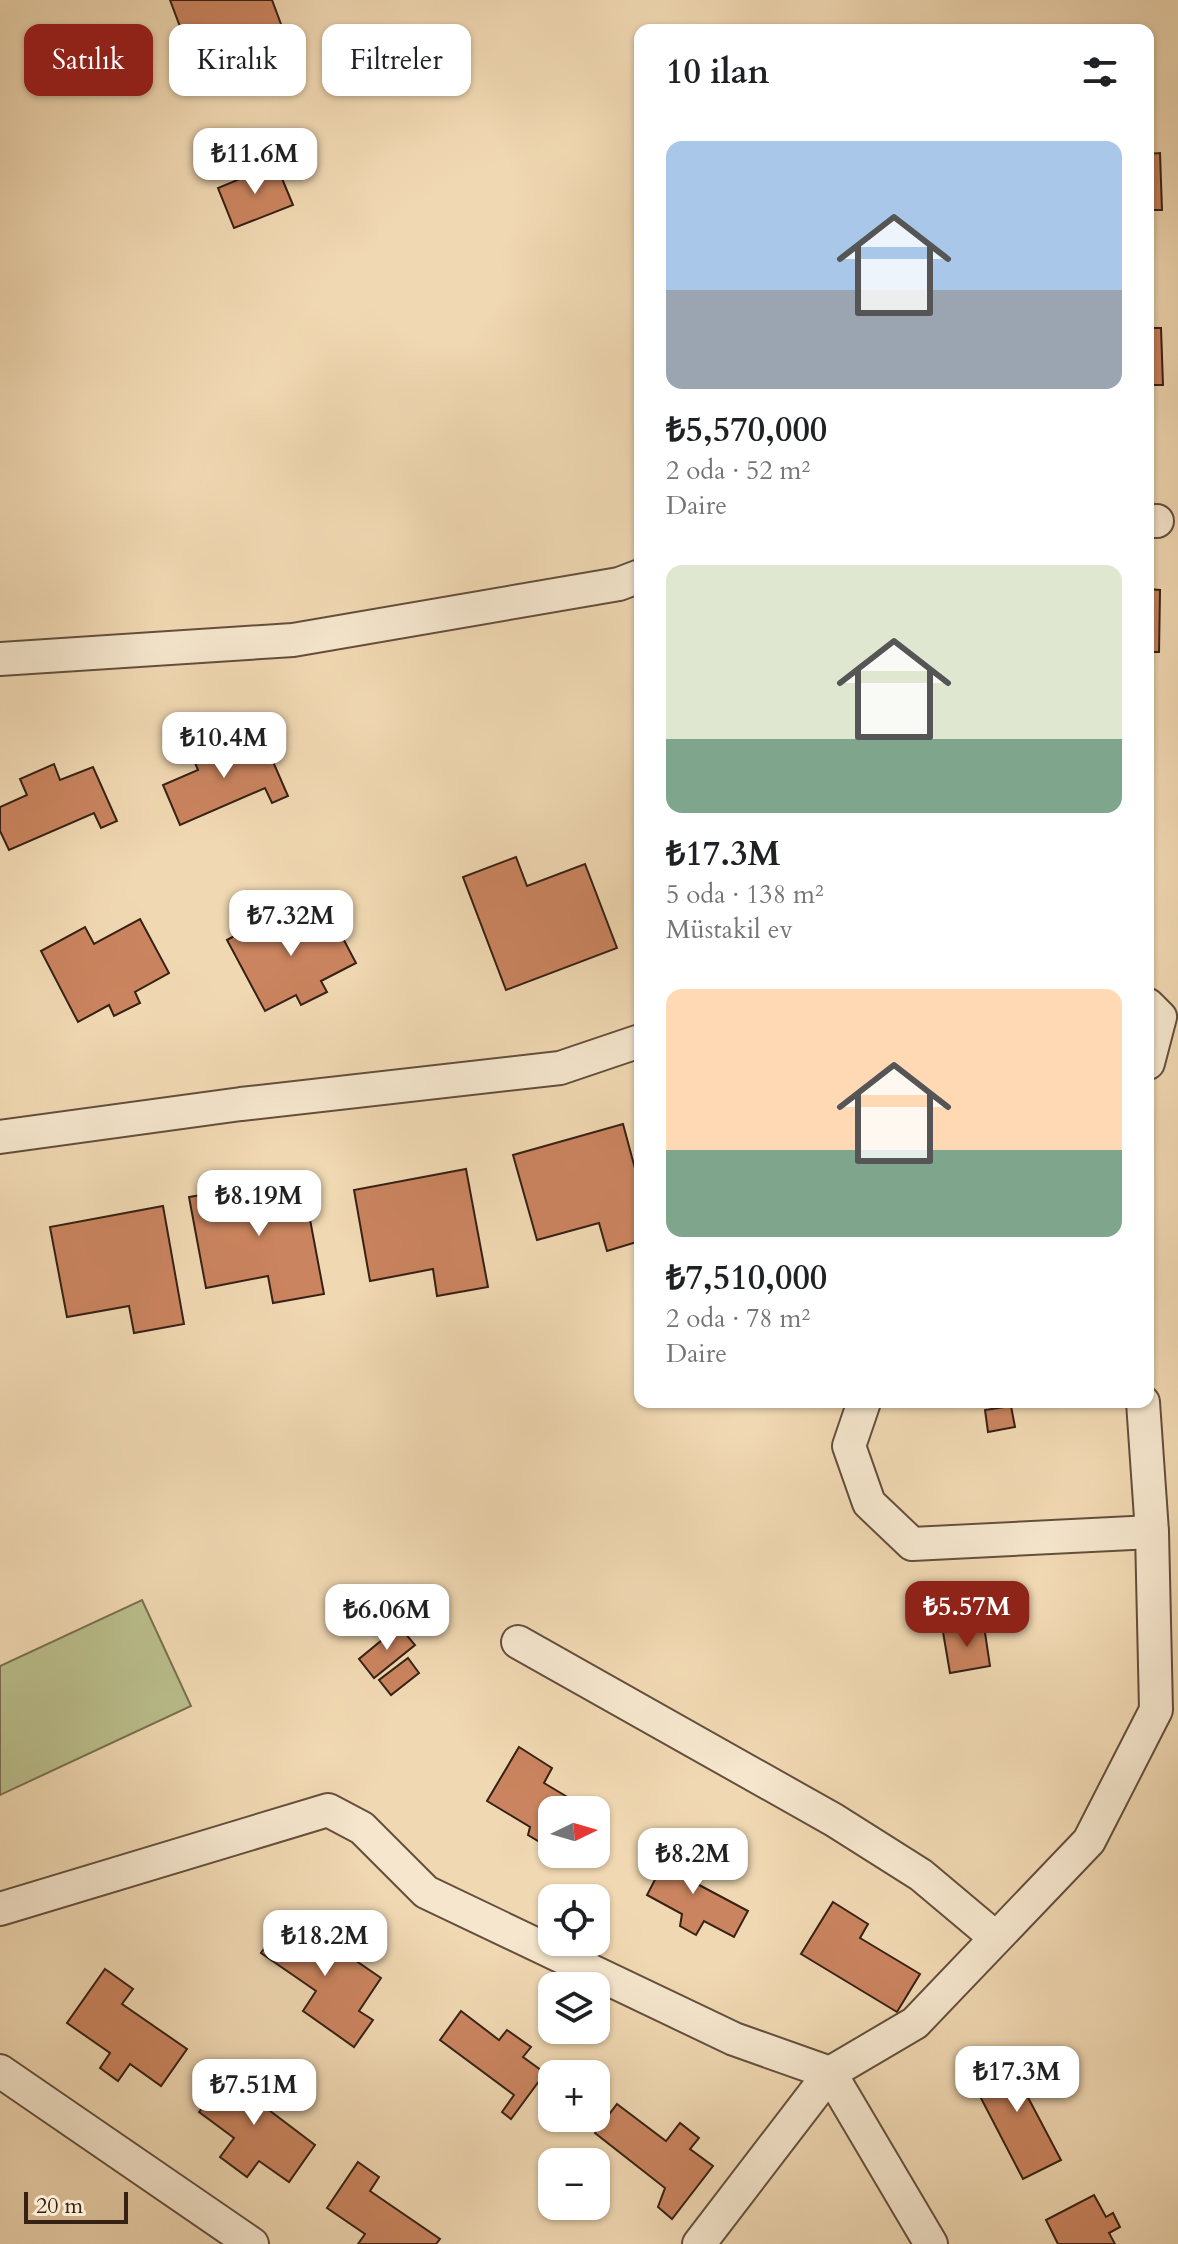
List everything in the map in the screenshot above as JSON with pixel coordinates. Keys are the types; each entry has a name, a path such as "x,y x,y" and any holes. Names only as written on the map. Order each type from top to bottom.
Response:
{"street":[{"path":"0,659 293,640 619,584 634,578"},
{"path":"1154,1011 1160,1017 1154,1040"},
{"path":"0,1137 241,1104 560,1068 634,1043"},
{"path":"862,1408 849,1446 869,1503 912,1544 1152,1532"},
{"path":"699,2244 830,2073 915,2023 1089,1841 1156,1710 1152,1532 1143,1408"},
{"path":"518,1642 834,1820 921,1875 996,1938"},
{"path":"0,1909 328,1810 362,1828 426,1892 734,2039 830,2073 931,2244"},
{"path":"0,2071 252,2244"}],"green space":[{"path":"142,1600 191,1706 0,1795 0,1666"}],"building":[{"path":"170,0 272,0 281,24 179,24"},
{"path":"1160,153 1162,210 1154,210 1154,154"},
{"path":"276,164 293,205 234,228 218,188"},
{"path":"1154,328 1161,328 1163,385 1154,385"},
{"path":"1154,590 1160,590 1159,652 1154,652"},
{"path":"225,739 232,755 264,741 288,796 272,803 265,788 180,825 163,785 198,770 191,753"},
{"path":"54,764 60,780 93,767 117,821 101,828 94,813 9,850 0,831 0,807 27,795 20,779"},
{"path":"516,857 527,886 585,864 617,948 506,990 463,877"},
{"path":"327,908 356,963 321,981 327,992 301,1005 296,995 265,1011 227,940 271,916 280,933"},
{"path":"140,919 169,973 135,992 140,1003 114,1016 109,1005 78,1022 41,951 85,927 94,944"},
{"path":"623,1124 634,1165 634,1243 607,1251 599,1223 537,1240 513,1155"},
{"path":"466,1169 488,1287 437,1296 433,1269 370,1281 354,1190"},
{"path":"302,1177 324,1294 273,1303 268,1276 206,1288 189,1197"},
{"path":"163,1206 184,1324 134,1333 129,1306 67,1317 50,1227"},
{"path":"1011,1408 1015,1427 988,1432 985,1410"},
{"path":"399,1626 415,1645 374,1678 359,1659"},
{"path":"984,1626 990,1666 950,1673 943,1632"},
{"path":"408,1658 419,1673 391,1695 379,1680"},
{"path":"519,1747 552,1768 544,1783 566,1796 538,1796 538,1841 528,1835 530,1827 487,1801"},
{"path":"675,1841 699,1854 686,1878 748,1911 734,1937 704,1921 696,1935 680,1926 682,1914 647,1895"},
{"path":"833,1902 868,1924 860,1938 920,1974 897,2012 801,1954"},
{"path":"288,1914 381,1978 359,2011 373,2020 354,2047 303,2011 316,1991 261,1953"},
{"path":"105,1969 133,1989 122,2004 187,2049 161,2086 130,2064 118,2081 100,2068 110,2053 67,2023"},
{"path":"461,2011 499,2040 507,2030 531,2047 523,2057 538,2068 538,2082 511,2119 502,2112 514,2095 440,2040"},
{"path":"1024,2051 1039,2079 1023,2088 1061,2160 1023,2179 971,2079"},
{"path":"235,2063 271,2090 261,2104 315,2145 289,2182 259,2161 247,2177 220,2157 234,2138 199,2112"},
{"path":"617,2104 666,2141 680,2123 699,2138 690,2149 713,2166 672,2219 658,2207 665,2188 595,2133 610,2132 610,2113"},
{"path":"358,2162 379,2177 370,2191 440,2239 436,2244 358,2244 365,2234 327,2208"},
{"path":"1094,2195 1106,2217 1113,2213 1120,2227 1109,2233 1115,2244 1058,2244 1046,2220"}]}
